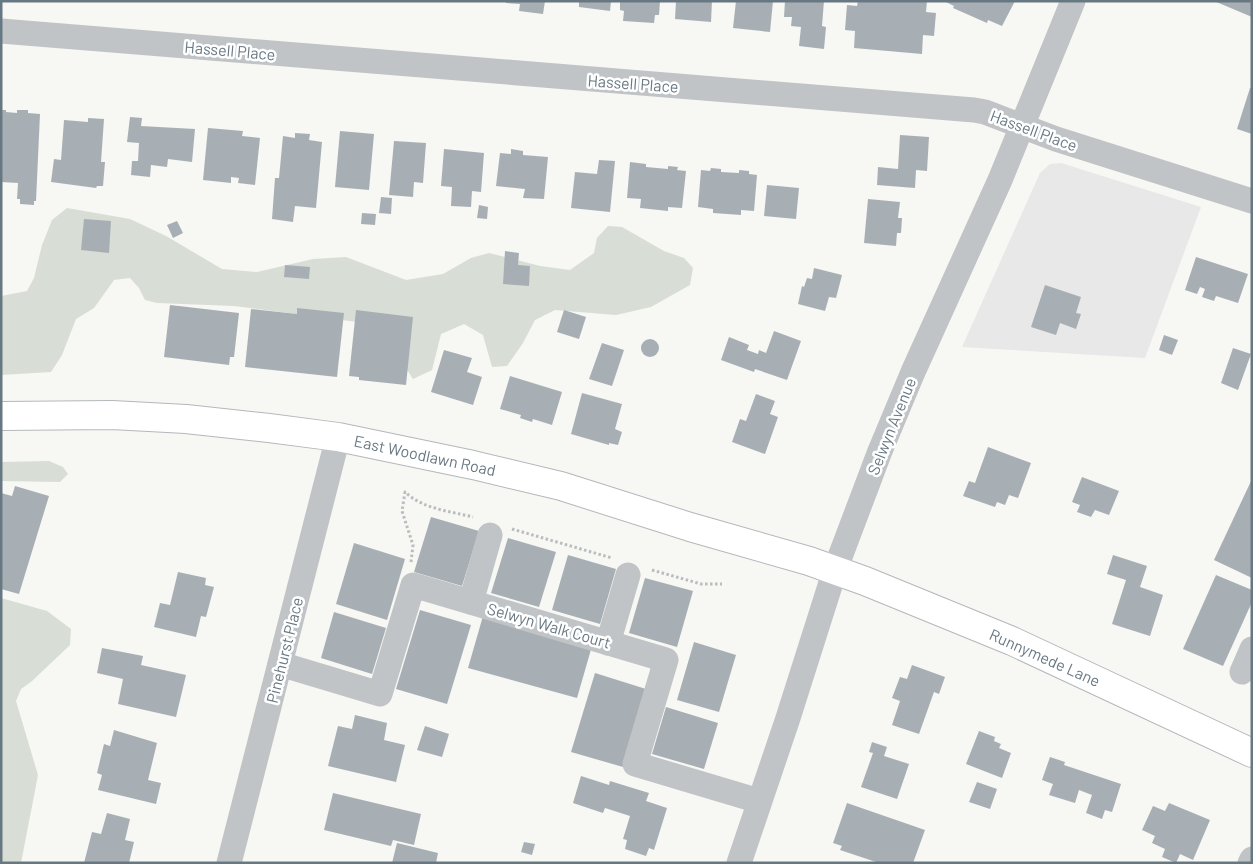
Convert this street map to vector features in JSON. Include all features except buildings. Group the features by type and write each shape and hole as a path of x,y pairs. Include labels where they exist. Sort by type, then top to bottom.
{"main road":[{"name":"East Woodlawn Road","path":"1,416 102,415 186,419 338,437 473,465 561,486 835,570"},
{"name":"Runnymede Lane","path":"835,570 1012,641 1252,753"}],"street":[{"name":"Selwyn Avenue","path":"739,863 835,570 880,451 913,372 991,202 1073,1"},
{"name":"Hassell Place","path":"1,31 958,108 985,112 1056,140 1252,201"},
{"name":"Pinehurst Place","path":"229,863 338,437"},
{"path":"470,602 491,527"},
{"path":"608,643 631,568"},
{"path":"280,664 380,694 413,585"},
{"name":"Selwyn Walk Court","path":"413,585 666,660 635,764 759,801"},
{"path":"1242,672 1252,649"},
{"path":"1250,863 1252,859"}],"path":[{"path":"413,585 407,577 407,571 414,552 402,511 405,492 414,500 424,505 491,527 631,568 701,584 722,584"}],"shaded area":[{"path":"1061,163 1201,207 1145,358 962,347 1040,173 1050,164"},
{"path":"67,208 130,219 166,236 222,269 257,272 313,259 346,257 406,280 443,274 471,258 489,253 540,266 570,270 594,253 597,238 608,226 622,227 664,251 684,258 693,268 690,285 651,307 616,315 555,310 535,320 523,343 507,366 492,367 483,335 464,324 441,334 432,370 413,379 395,351 365,323 234,306 157,303 145,300 139,288 130,278 114,280 94,308 76,319 62,355 51,372 1,375 1,296 27,291 34,278 42,245 52,220"},
{"path":"49,461 63,467 68,474 60,482 1,481 1,462"},
{"path":"1,598 47,611 71,629 70,645 21,689 16,701 38,775 21,863 1,863"}]}
